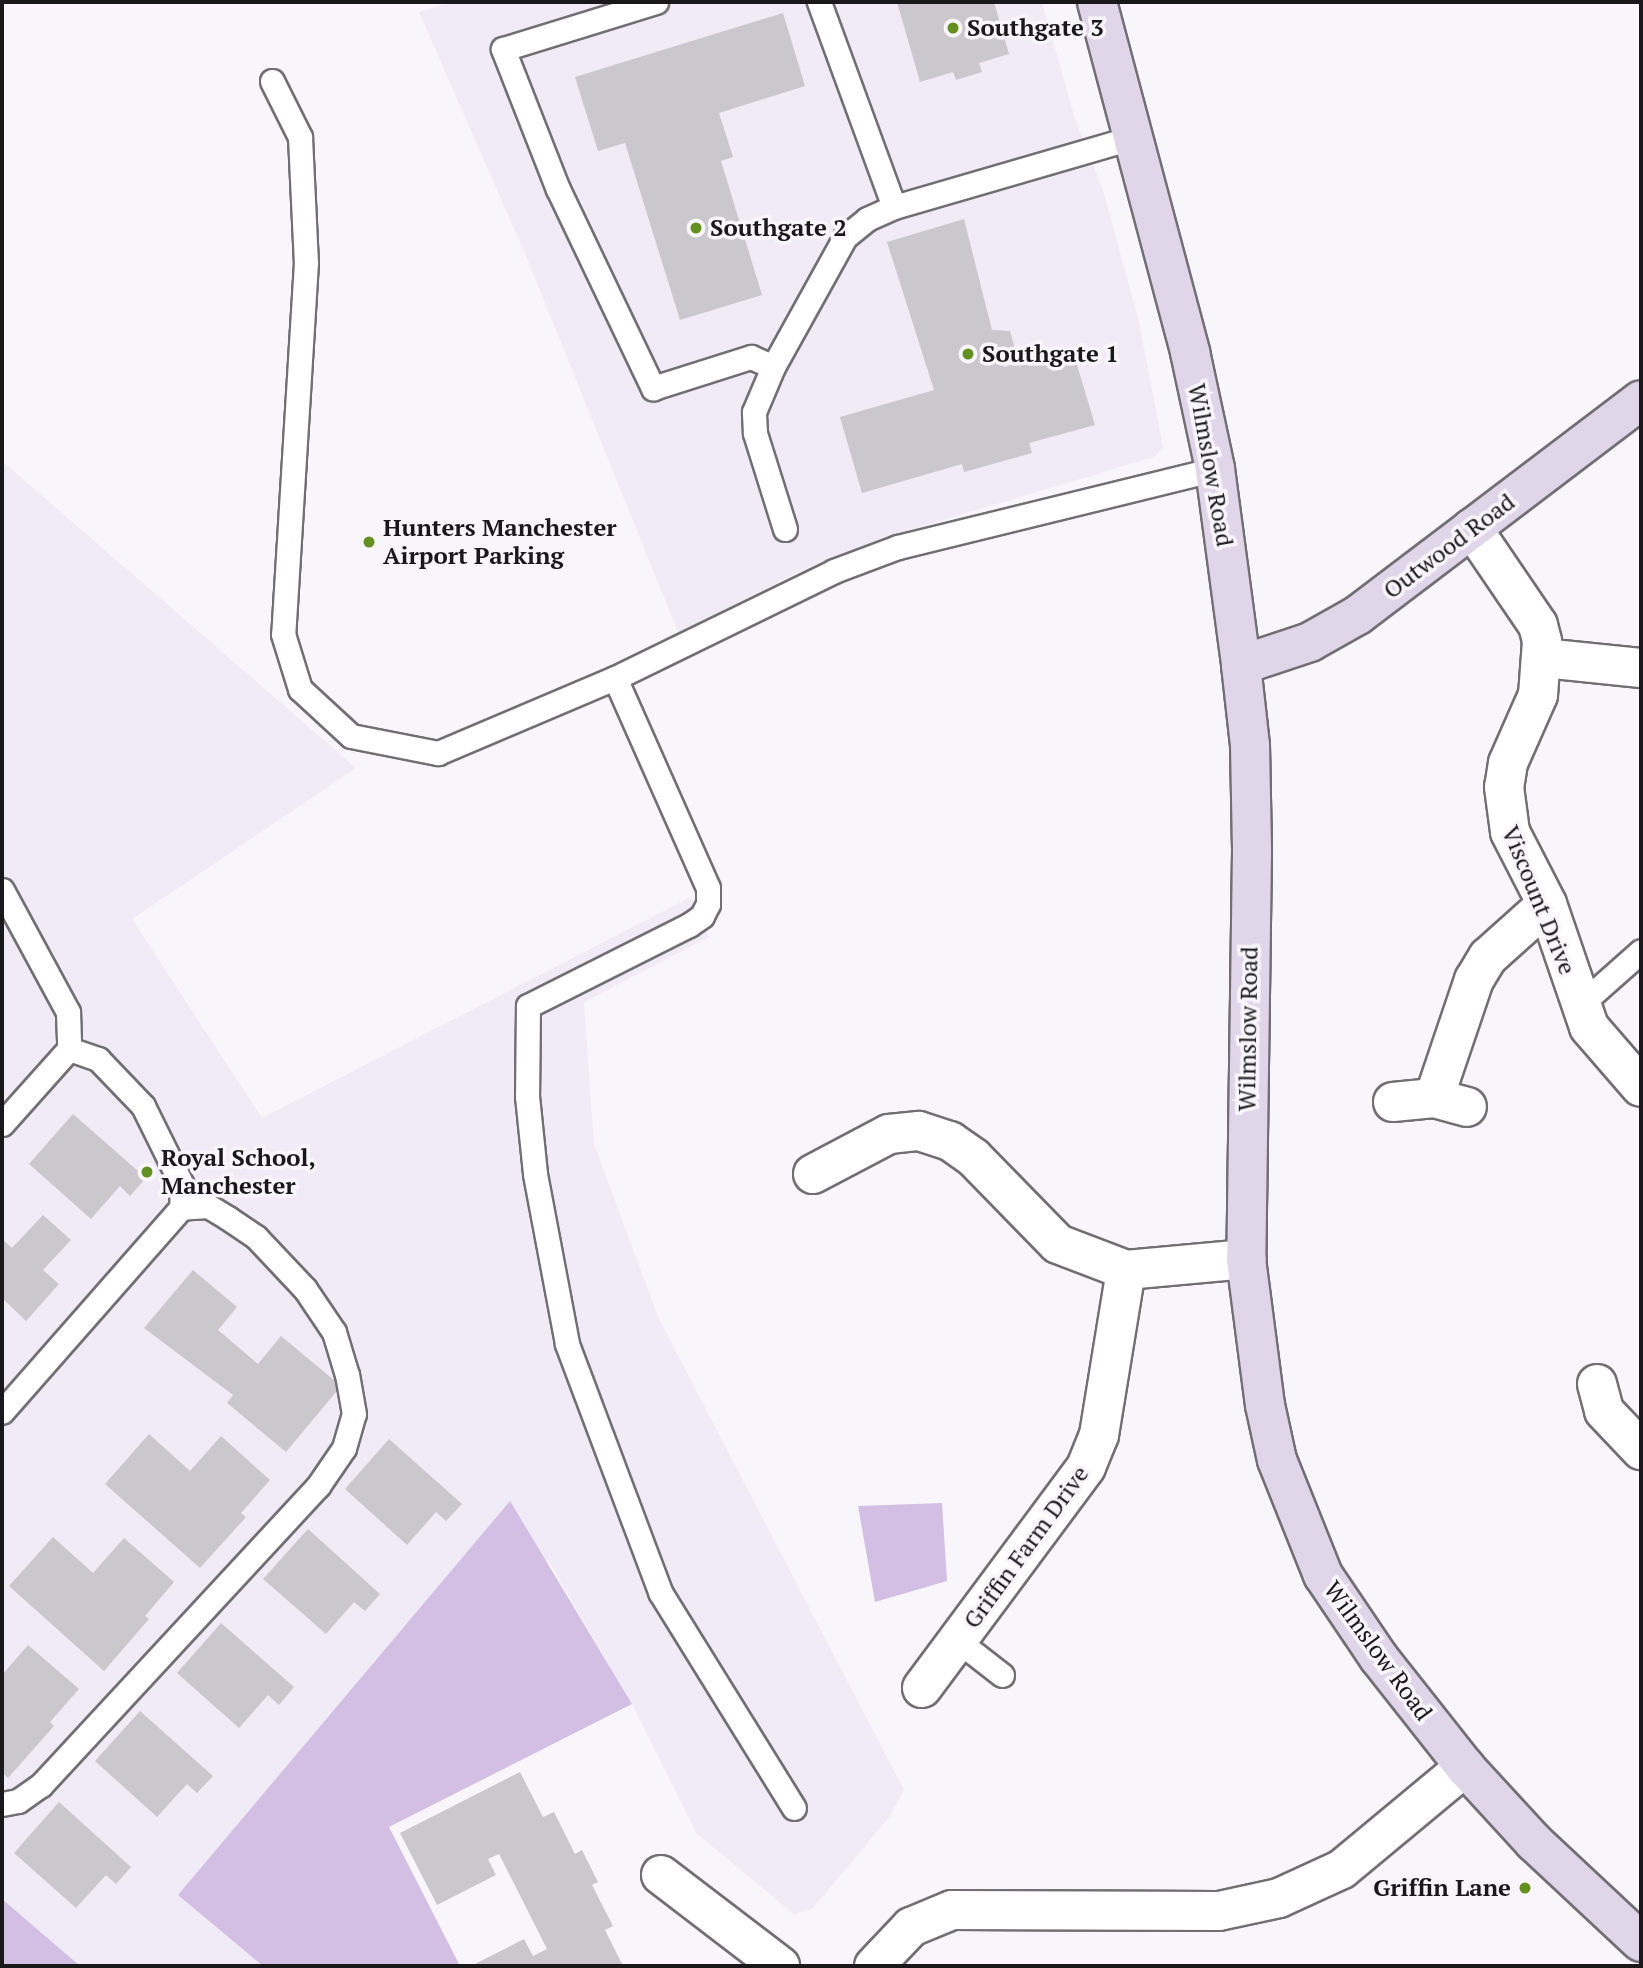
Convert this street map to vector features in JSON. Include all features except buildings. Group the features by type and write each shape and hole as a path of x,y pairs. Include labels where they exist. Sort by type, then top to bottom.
{"main road":[{"name":"Wilmslow Road","path":"1097,2 1135,137 1215,469 1241,665 1250,745 1252,852 1246,1259 1265,1405 1277,1460 1306,1540 1342,1606 1465,1767 1534,1842 1641,1942"},
{"name":"Outwood Road","path":"1241,665 1331,632 1641,400"}],"street":[{"name":"Viscount Drive","path":"1472,528 1538,625 1544,658 1538,695 1508,763 1504,810 1510,832 1547,904 1580,1005 1600,1043 1641,1087"},
{"path":"1544,658 1641,668"},
{"path":"1393,1102 1451,1103 1474,981 1488,957 1547,904"},
{"path":"813,1174 889,1135 919,1131 950,1141 974,1158 1058,1244 1126,1270 1246,1259"},
{"name":"Griffin Farm Drive","path":"922,1688 1086,1467 1099,1435 1126,1270"},
{"path":"1597,1384 1604,1411 1641,1450"},
{"path":"874,1966 911,1927 952,1910 1219,1911 1279,1898 1342,1869 1465,1767"},
{"path":"661,1875 780,1966"}],"lane":[{"path":"656,2 503,49 558,189 653,388 751,357 772,367"},
{"path":"819,2 894,207"},
{"path":"272,81 300,137 306,262 283,634 300,689 351,736 438,752 615,678 834,571 898,547 1215,469"},
{"path":"785,529 755,433 754,412 772,367 845,237 867,219 894,207 1135,137"},
{"path":"615,678 708,888 708,904 702,916 689,925 528,1006 527,1096 535,1174 567,1344 660,1592 794,1808"},
{"path":"2,890 68,1012 69,1049 2,1124"},
{"name":"Viscount Drive","path":"1580,1005 1641,951"},
{"path":"2,1412 181,1208 182,1185 143,1106 98,1059 69,1049"},
{"path":"2,1804 18,1801 41,1785 318,1486 344,1448 354,1414 347,1375 334,1332 305,1289 256,1237 228,1218 208,1206 181,1208"},
{"path":"957,1640 1002,1675"}],"shaded area":[{"path":"453,2 1042,2 1075,119 1103,190 1139,322 1163,447 1154,457 883,538 809,567 678,632 526,256 419,12"},
{"name":"Royal School, Manchester","path":"2,461 356,768 132,919 262,1118 691,897 709,937 584,1002 594,1144 658,1317 904,1790 890,1816 812,1909 794,1914 697,1834 632,1704 548,1560 178,1895 263,1966 2,1966"},
{"path":"510,1501 632,1704 389,1827 460,1966 263,1966 178,1895"},
{"path":"942,1503 947,1581 875,1602 858,1506"},
{"path":"2,1899 80,1966 2,1966"}],"place":[{"name":"Southgate 3","path":"953,28"},
{"name":"Southgate 2","path":"696,228"},
{"name":"Southgate 1","path":"968,354"},
{"name":"Hunters Manchester Airport Parking","path":"369,542"},
{"name":"Royal School, Manchester","path":"147,1172"},
{"name":"Griffin Lane","path":"1525,1888"}]}
